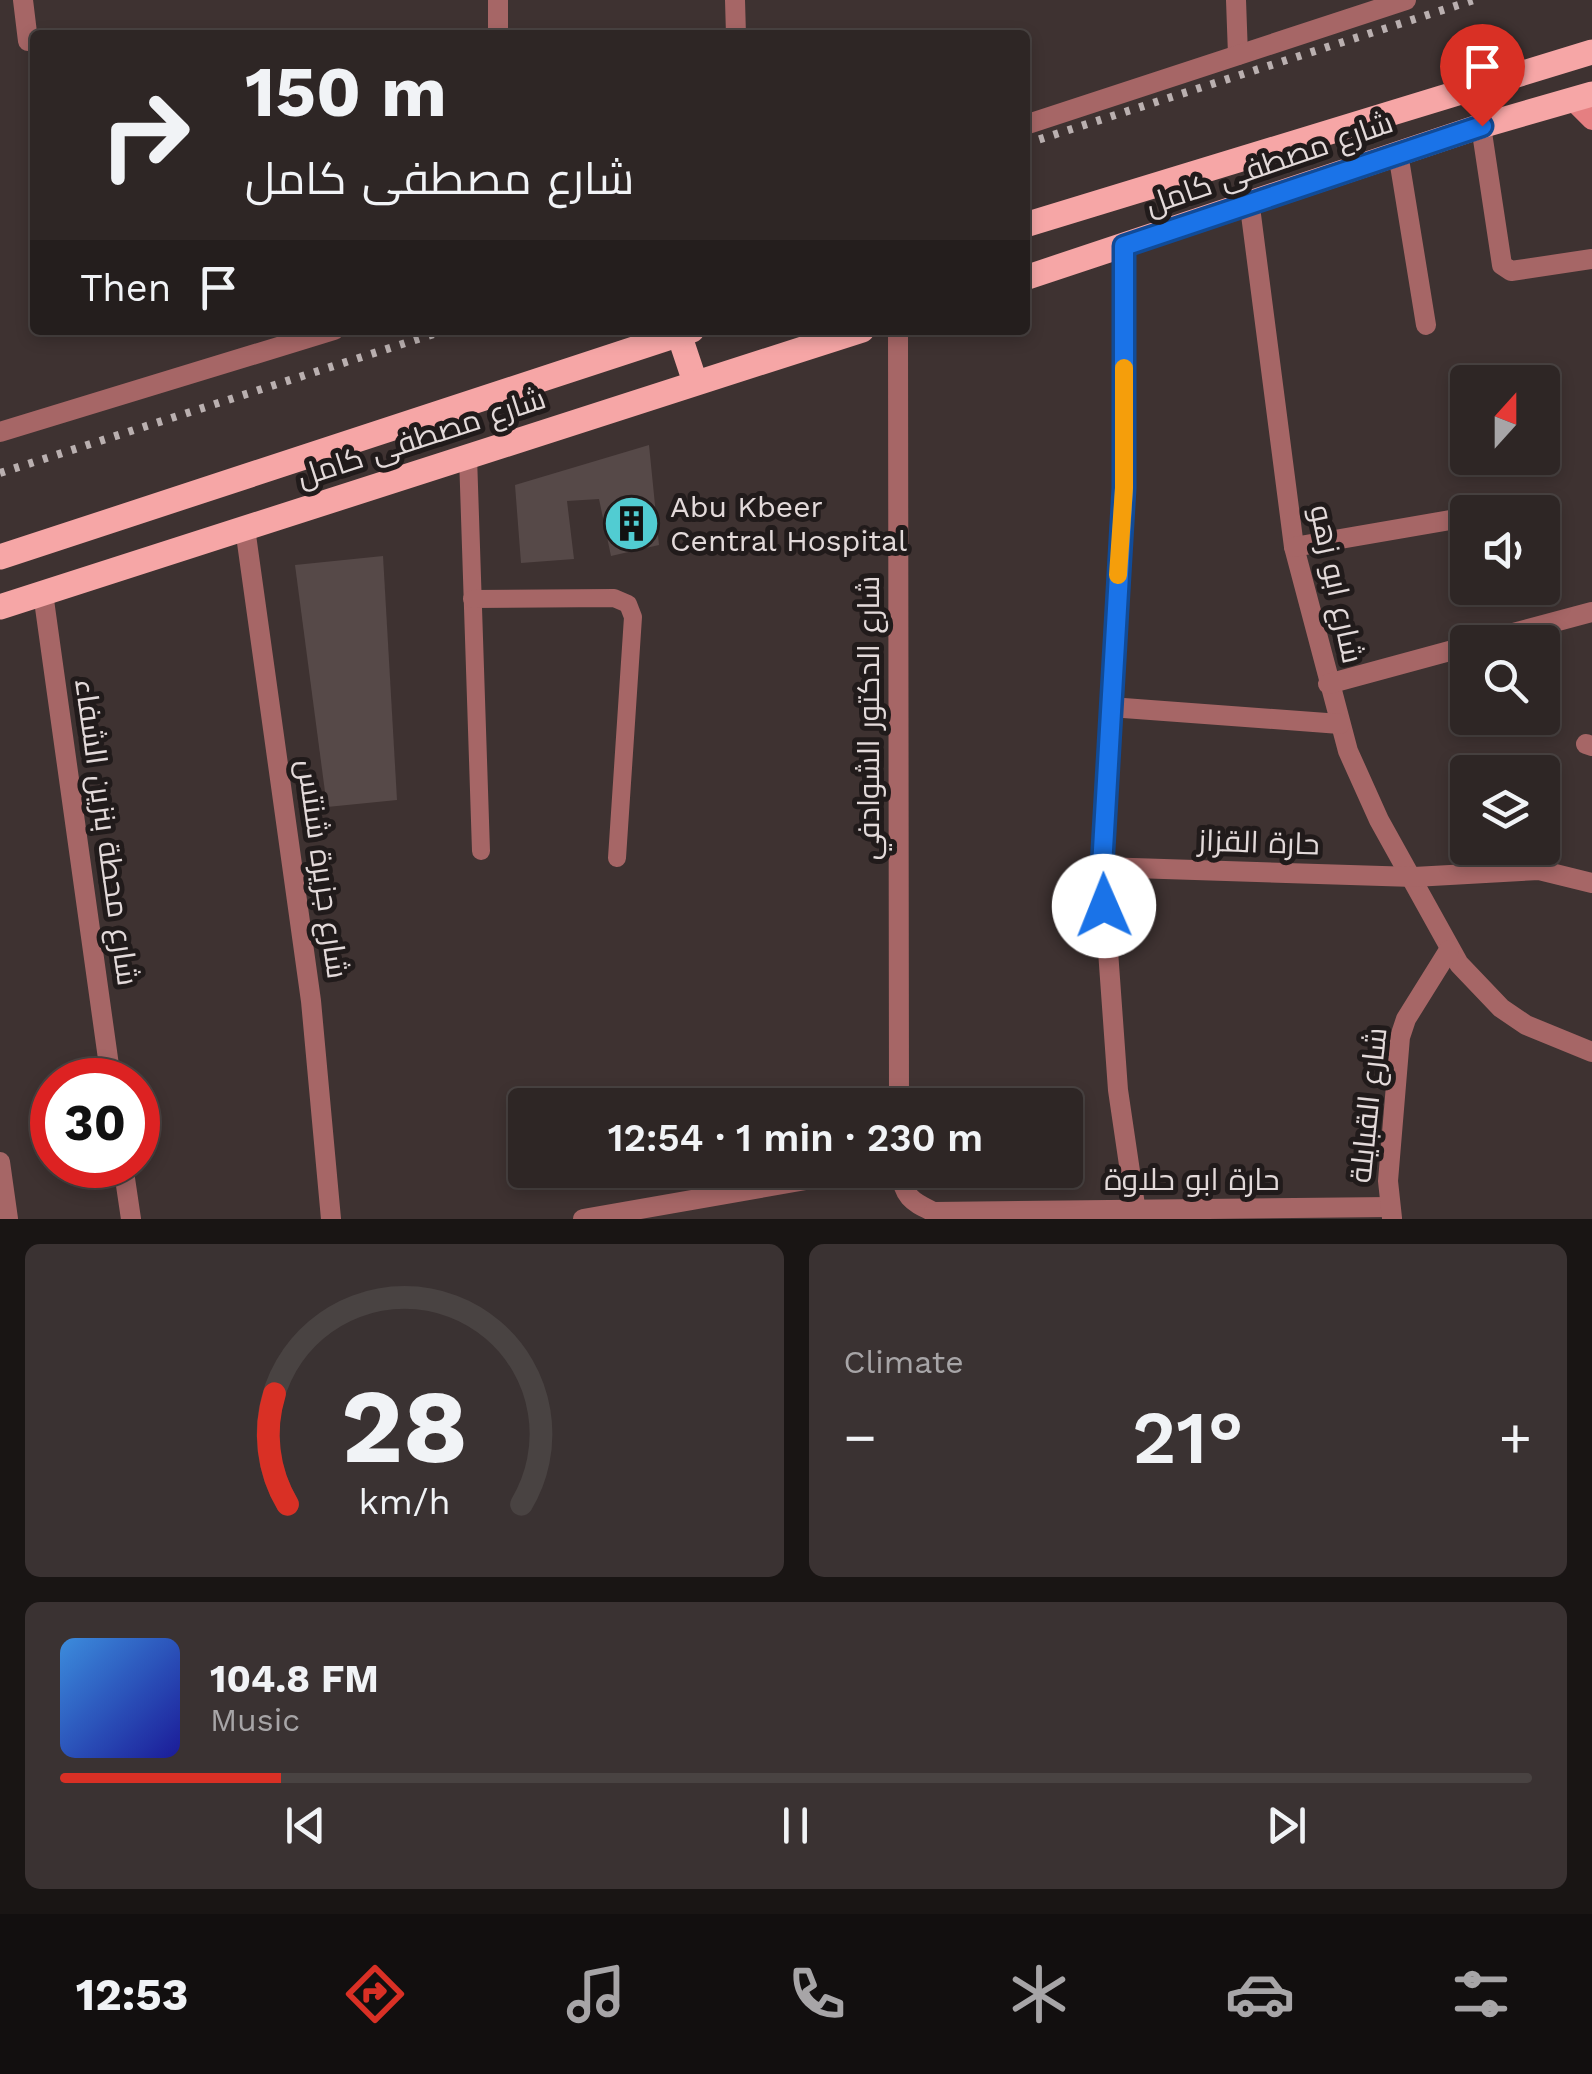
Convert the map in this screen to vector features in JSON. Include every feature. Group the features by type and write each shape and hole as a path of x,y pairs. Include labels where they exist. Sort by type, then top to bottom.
{"main road":[{"name":"شارع مصطفى كامل","path":"1030,223 1592,52"},
{"name":"شارع مصطفى كامل","path":"1030,276 1582,96"},
{"path":"1582,96 1592,120"},
{"name":"شارع مصطفى كامل","path":"0,557 676,335"},
{"path":"686,335 695,382"},
{"name":"شارع مصطفى كامل","path":"0,607 846,335"}],"street":[{"path":"23,0 28,42"},
{"path":"498,0 498,30"},
{"path":"734,0 736,30"},
{"path":"1236,0 1238,55"},
{"path":"1030,123 1238,55 1363,7 1406,0"},
{"path":"1482,126 1502,265 1511,271 1592,259"},
{"path":"1398,154 1426,325"},
{"name":"شارع ابو زهو","path":"1250,206 1294,548 1328,684 1362,786 1449,950 1501,1008 1526,1025 1592,1052"},
{"path":"1124,246 1124,488 1102,867 1118,1090 1136,1213"},
{"path":"0,432 318,335"},
{"name":"شارع الدكتور الشوادفي","path":"898,335 898,1088"},
{"path":"1294,548 1450,520"},
{"name":"شارع جزيرة شنتس","path":"245,528 311,1001 331,1219"},
{"name":"شارع محطة بنزين الشفاء","path":"43,593 108,1058"},
{"path":"1543,625 1592,612"},
{"path":"1328,684 1450,651"},
{"path":"1110,706 1340,724"},
{"name":"حارة القزاز","path":"1102,867 1414,878 1539,870 1592,883"},
{"name":"شارع القبايلة","path":"1391,1213 1400,1037 1406,1019 1449,950"},
{"path":"0,1162 8,1219"},
{"path":"126,1188 131,1219"},
{"path":"583,1219 761,1188"},
{"path":"904,1188 905,1196 940,1215"},
{"name":"حارة ابو حلاوة","path":"940,1215 1391,1213"}],"lane":[{"path":"468,456 482,852"},
{"path":"472,599 614,598 628,604 632,617 617,858"}],"building":[{"name":"Abu Kbeer Central Hospital","path":"649,445 659,545 611,556 599,499 567,501 574,559 521,563 515,485"},
{"path":"383,556 397,800 327,807 295,565"}],"railway":[{"path":"1030,142 1474,0"},
{"path":"0,473 430,335"}],"slow traffic":[{"path":"1118,575 1124,488 1124,368"}],"place":[{"name":"Abu Kbeer Central Hospital","path":"631,523"}],"route":[{"path":"1104,906 1102,867 1124,488 1124,246 1482,126"}]}
